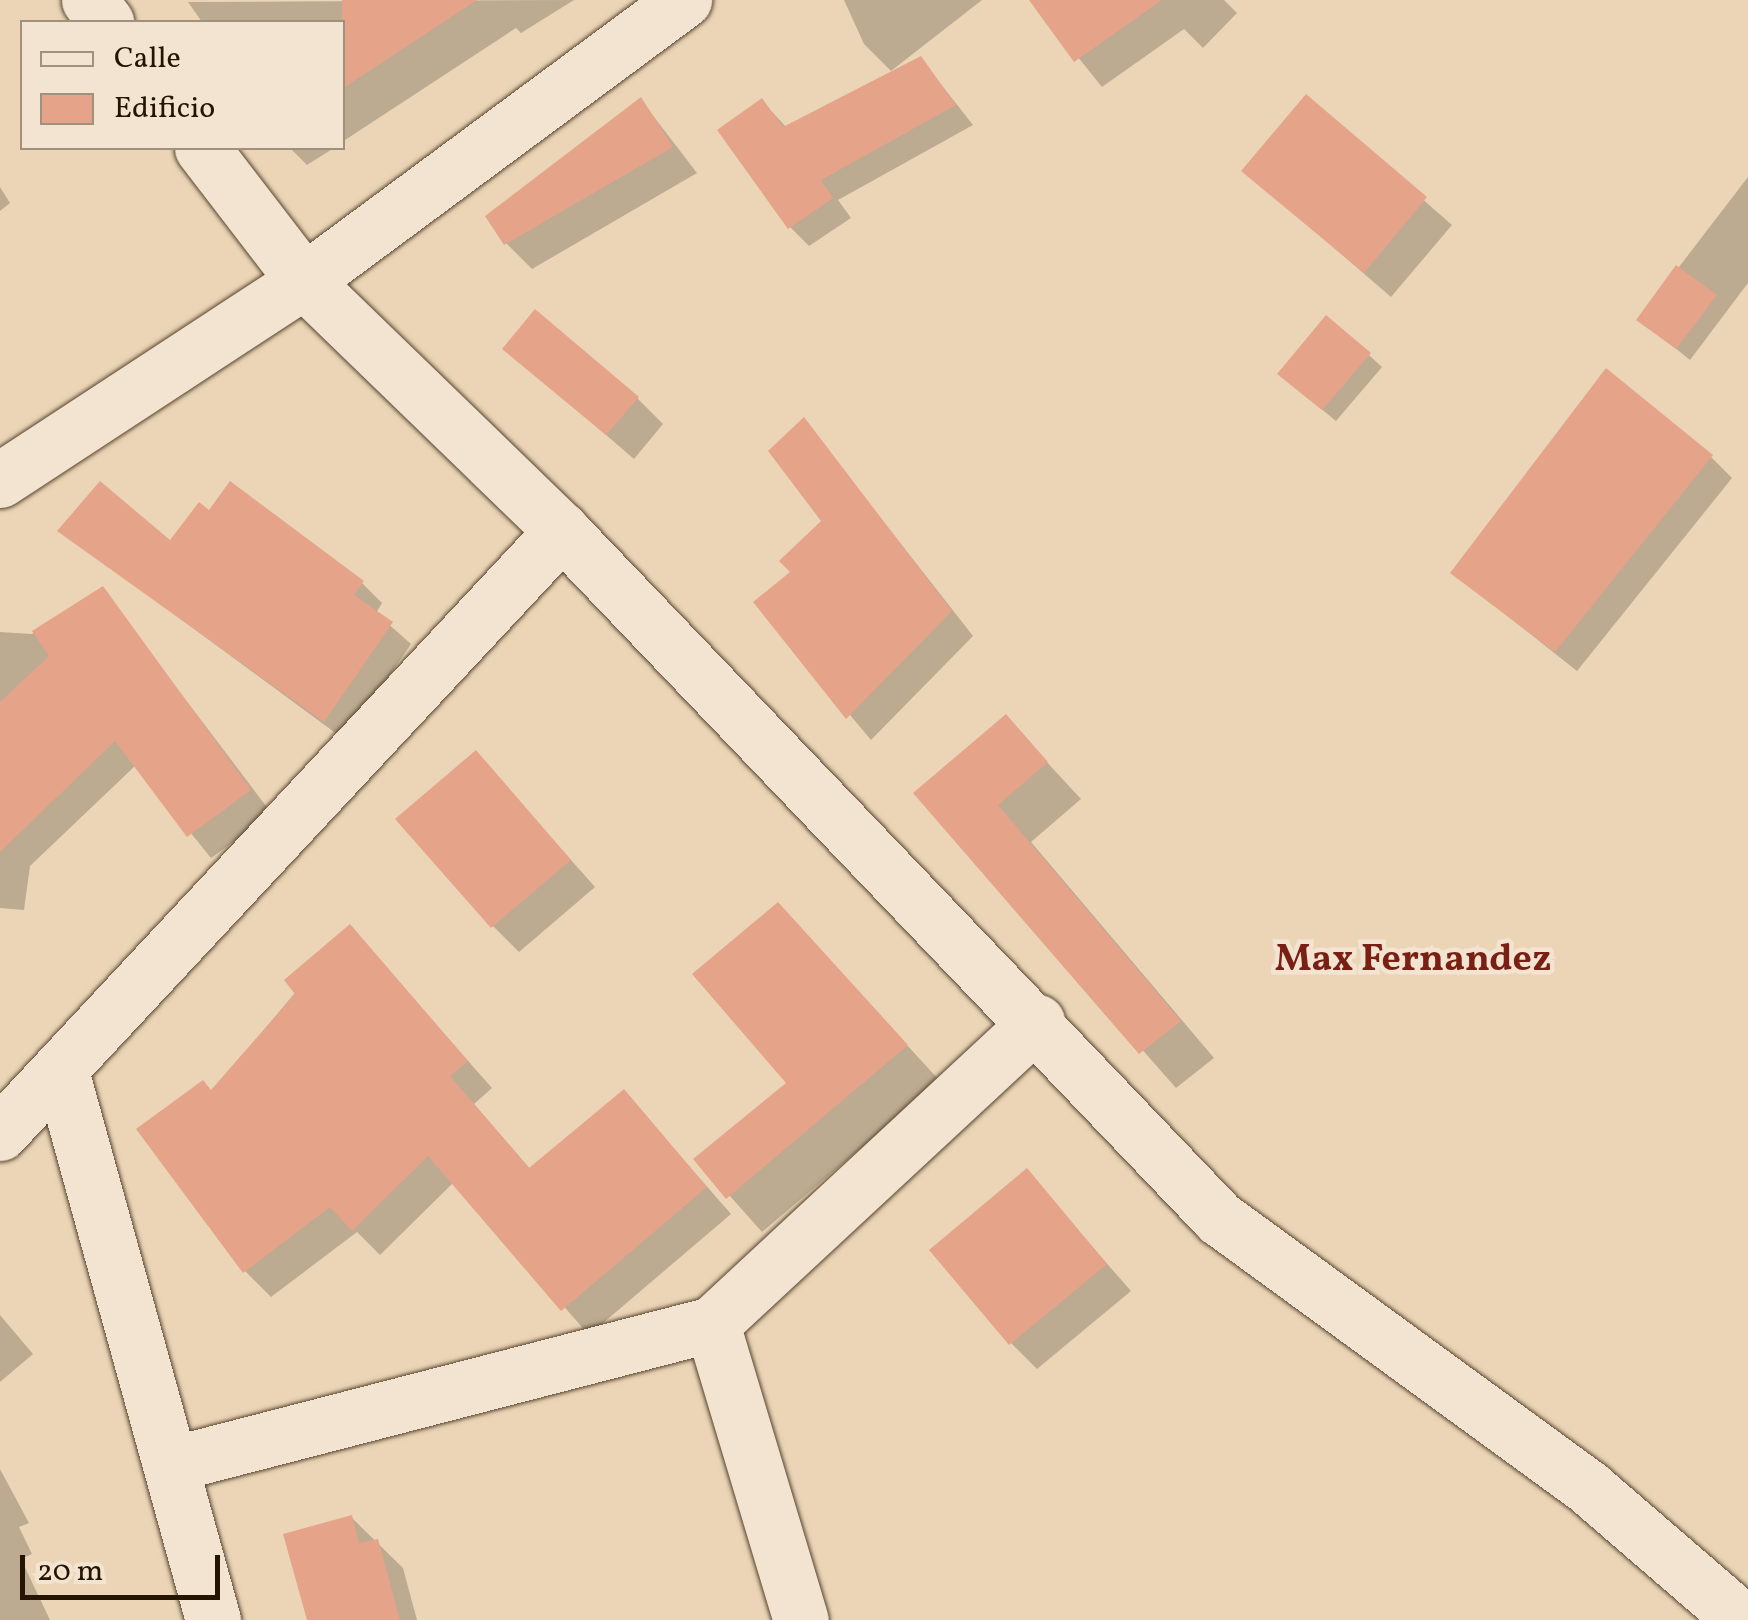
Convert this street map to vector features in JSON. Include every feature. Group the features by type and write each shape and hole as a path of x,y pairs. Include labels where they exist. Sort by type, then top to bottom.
{"street":[{"path":"89,0 104,20"},
{"path":"0,480 304,281 684,0"},
{"path":"204,150 304,281 562,531 1037,1022 1219,1218 1589,1488 1742,1620"},
{"path":"0,1134 562,531"},
{"path":"172,1464 712,1324 1037,1022"},
{"path":"60,1071 172,1464 212,1620"},
{"path":"712,1324 801,1620"}],"building":[{"path":"342,0 477,0 345,87"},
{"path":"1029,0 1162,0 1074,62"},
{"path":"921,56 956,105 821,180 833,198 788,229 717,130 762,98 783,127"},
{"path":"1306,94 1427,197 1364,273 1241,171"},
{"path":"641,97 673,147 504,245 485,216"},
{"path":"1676,265 1717,295 1676,349 1636,320"},
{"path":"535,309 639,397 606,435 502,349"},
{"path":"1326,315 1371,353 1322,410 1277,374"},
{"path":"1606,368 1713,455 1555,652 1450,573"},
{"path":"804,417 952,611 846,719 753,602 790,572 779,561 821,521 768,451"},
{"path":"100,481 170,540 199,502 209,510 230,481 364,581 354,595 393,622 324,722 57,531"},
{"path":"103,586 251,790 187,837 115,741 0,852 0,702 49,656 32,631"},
{"path":"1006,714 1048,762 998,805 1181,1021 1139,1054 913,793"},
{"path":"476,750 571,860 491,928 395,819"},
{"path":"778,902 908,1045 726,1199 693,1159 786,1083 692,974"},
{"path":"350,924 468,1061 450,1076 529,1168 624,1089 707,1187 561,1311 428,1156 352,1231 330,1207 243,1273 136,1129 203,1080 211,1090 295,994 284,980"},
{"path":"1027,1168 1107,1264 1009,1345 929,1250"},
{"path":"352,1515 359,1543 378,1539 400,1620 307,1620 283,1534"}],"district":[{"name":"Max Fernandez","path":"1413,961"}]}
